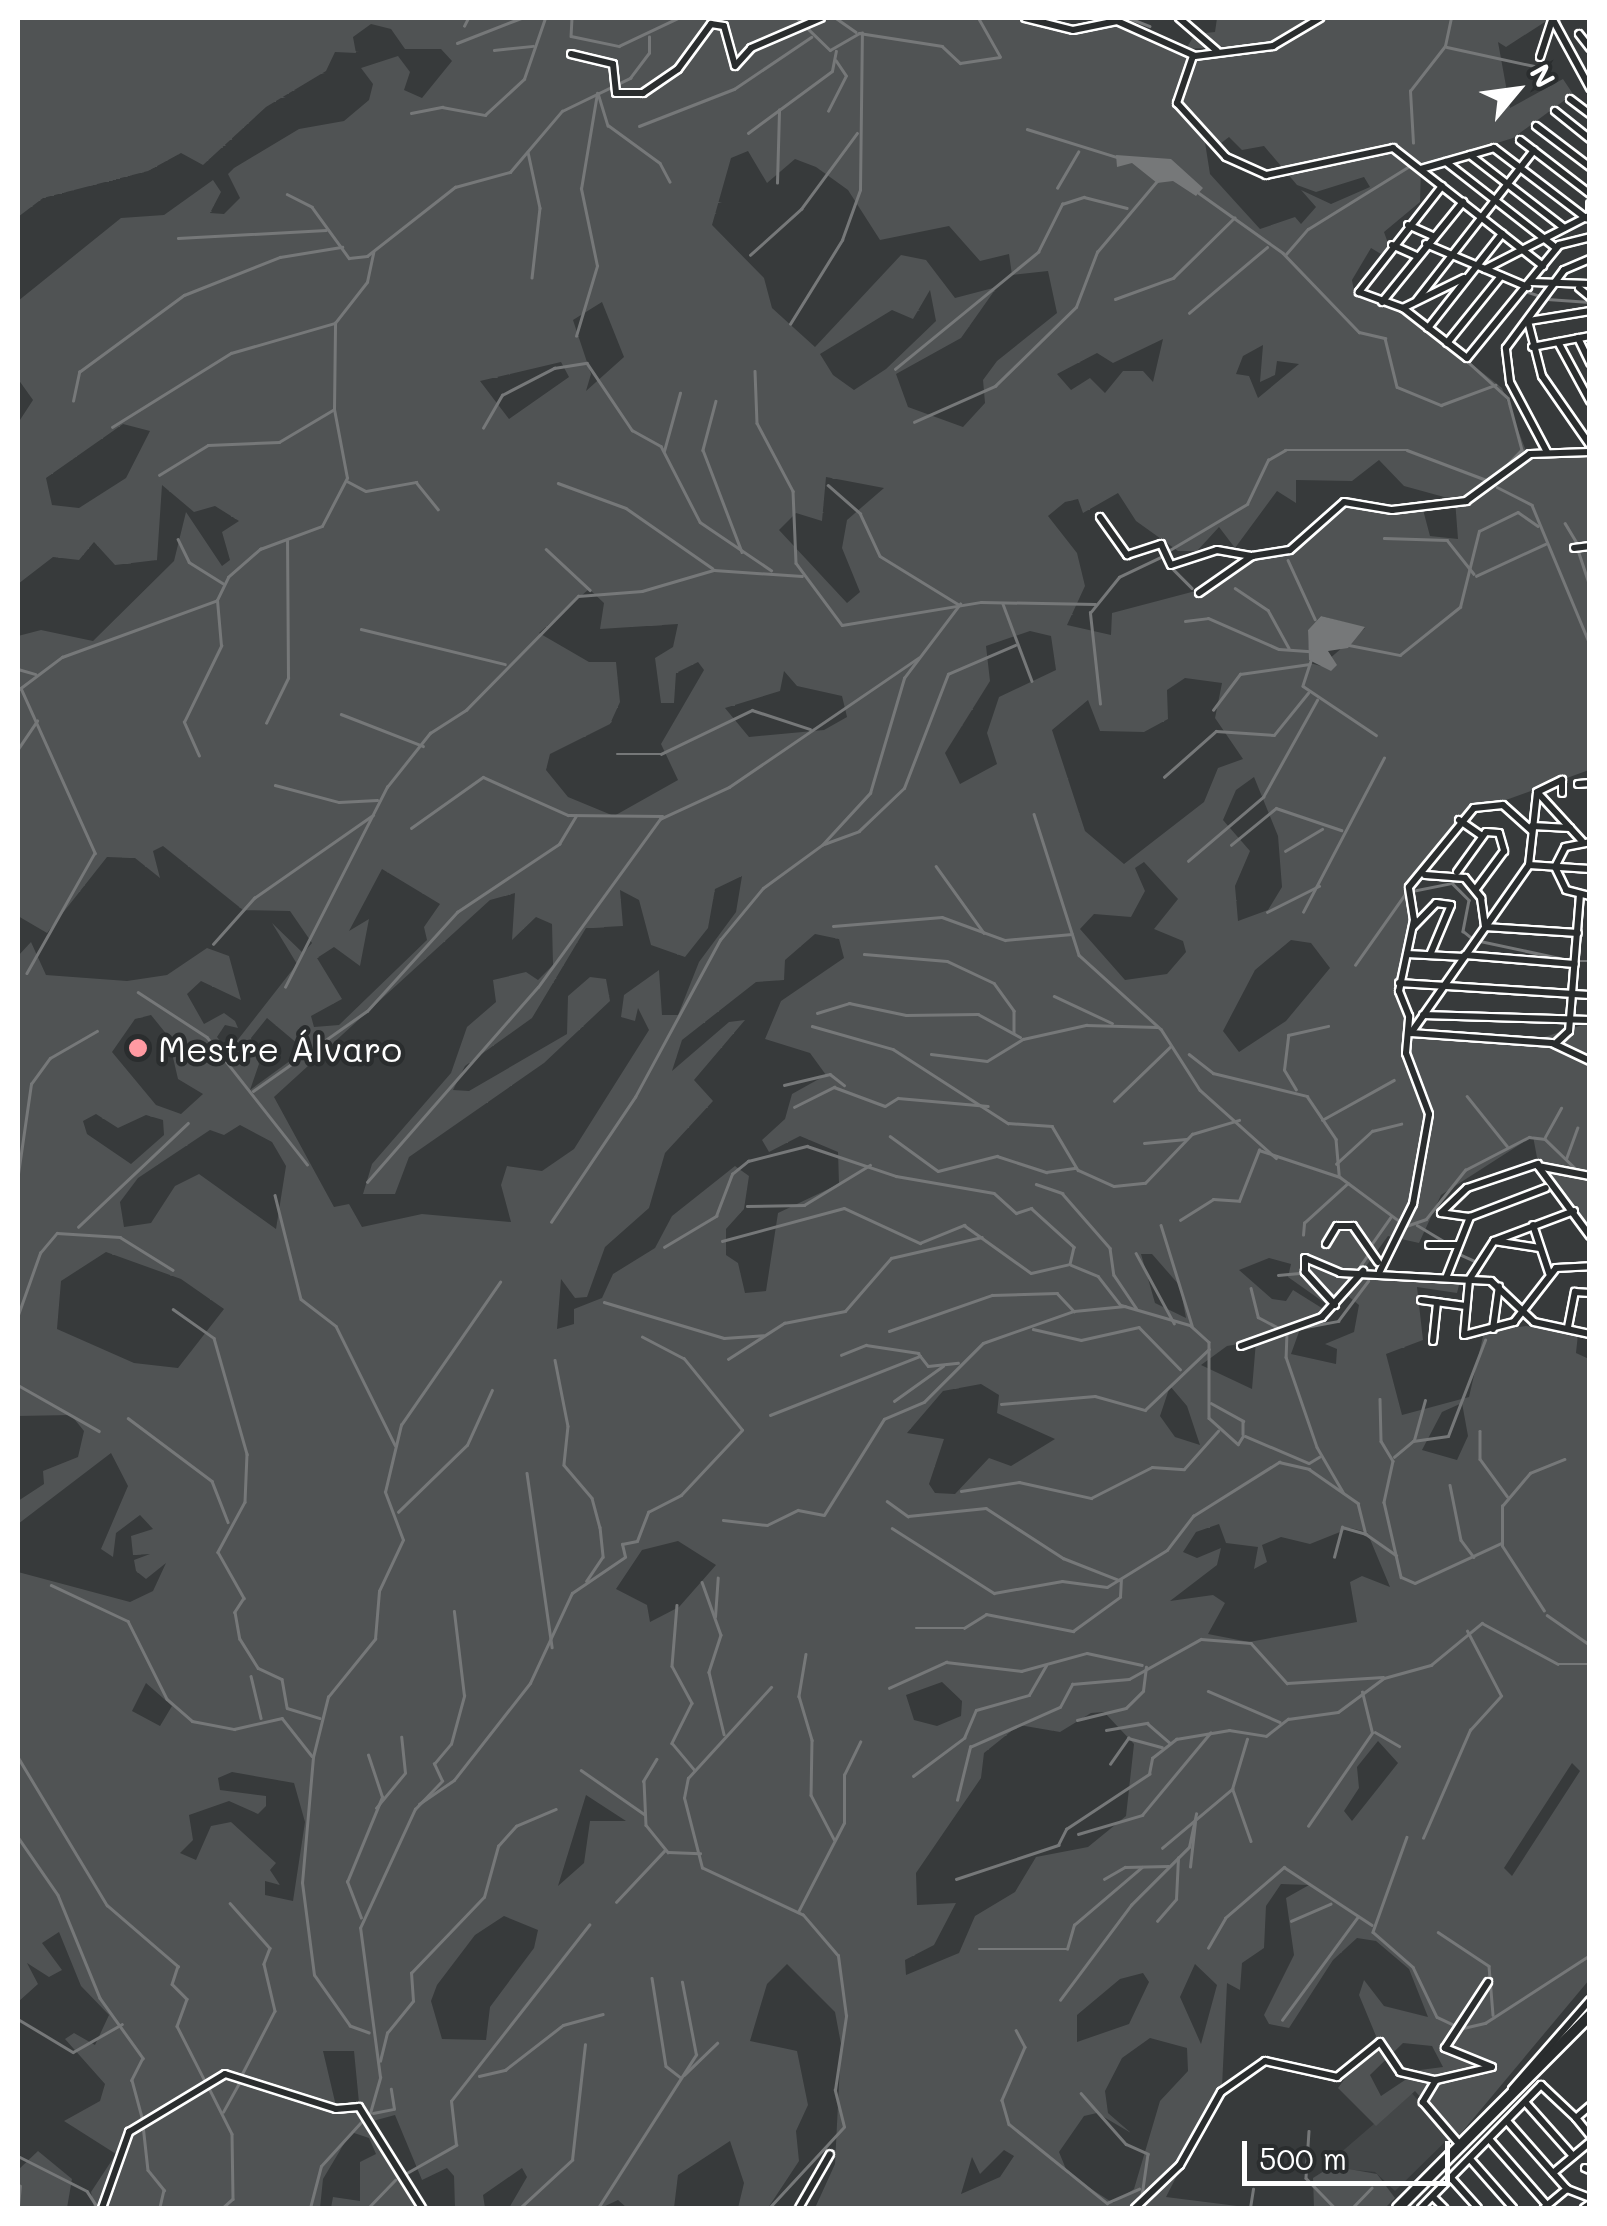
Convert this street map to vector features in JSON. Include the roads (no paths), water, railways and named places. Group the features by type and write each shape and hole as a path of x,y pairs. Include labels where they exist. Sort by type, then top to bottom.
{"main road":[{"path":"1400,2208 1590,2015"}],"street":[{"path":"570,54 613,64 616,93 643,92 678,69 711,24 724,26 735,66 751,48 821,18"},
{"path":"1025,18 1065,30 1099,20 1193,56 1273,46 1320,18"},
{"path":"1179,18 1217,51"},
{"path":"1540,56 1552,18"},
{"path":"1552,18 1587,83"},
{"path":"1579,34 1590,48"},
{"path":"1193,56 1177,103 1226,158 1266,175 1388,147 1543,266"},
{"path":"1570,99 1590,114"},
{"path":"1555,111 1590,140"},
{"path":"1536,126 1590,167"},
{"path":"1520,140 1590,194"},
{"path":"1421,169 1489,148 1588,216"},
{"path":"1417,300 1534,150"},
{"path":"1469,154 1564,228"},
{"path":"1445,162 1543,238 1559,246"},
{"path":"1442,186 1362,286 1382,302 1403,308 1465,357 1559,246 1590,237"},
{"path":"1382,302 1463,202"},
{"path":"1588,216 1589,205"},
{"path":"1403,308 1588,216"},
{"path":"1408,225 1433,236"},
{"path":"1480,267 1502,234"},
{"path":"1426,244 1530,284 1578,288 1590,284"},
{"path":"1392,246 1417,256"},
{"path":"1547,452 1510,382 1506,348 1571,263 1590,259"},
{"path":"1447,343 1502,276"},
{"path":"1428,328 1466,278"},
{"path":"1578,288 1590,297"},
{"path":"1528,321 1590,311"},
{"path":"1528,321 1532,346 1556,402 1590,444"},
{"path":"1532,346 1590,336"},
{"path":"1578,338 1590,363"},
{"path":"1558,342 1590,401"},
{"path":"1100,516 1127,554 1161,544 1172,564 1217,550 1252,556 1288,551 1344,502 1392,510 1466,501 1547,452 1590,452"},
{"path":"1574,548 1590,546"},
{"path":"1199,594 1252,556"},
{"path":"1537,792 1562,780 1562,794"},
{"path":"1578,784 1590,783"},
{"path":"1378,1262 1400,1226 1429,1107 1406,1053 1411,1033 1528,865 1537,792"},
{"path":"1537,792 1586,842 1554,866"},
{"path":"1411,1033 1399,982 1413,927 1409,887 1424,875 1459,820 1496,803 1532,828 1570,828"},
{"path":"1459,820 1482,836"},
{"path":"1457,872 1482,836 1496,830 1504,851 1476,889"},
{"path":"1528,865 1590,869"},
{"path":"1554,866 1561,886 1590,896"},
{"path":"1424,875 1457,872 1476,889 1485,927"},
{"path":"1556,1044 1569,1021 1574,994 1580,895"},
{"path":"1413,927 1436,903 1452,908 1430,956"},
{"path":"1485,927 1578,933"},
{"path":"1407,954 1575,964"},
{"path":"1399,982 1590,995"},
{"path":"1422,1015 1590,1020"},
{"path":"1411,1033 1556,1044 1590,1060"},
{"path":"1539,1164 1546,1188 1574,1211 1590,1236"},
{"path":"1546,1188 1470,1217 1440,1213 1467,1188 1539,1164 1590,1176"},
{"path":"1574,1211 1494,1241 1469,1280 1464,1335 1493,1329 1522,1311 1549,1273 1590,1266"},
{"path":"1446,1278 1470,1217"},
{"path":"1534,1225 1549,1273"},
{"path":"1326,1244 1337,1226 1353,1226 1380,1271"},
{"path":"1494,1241 1539,1248"},
{"path":"1428,1245 1456,1246"},
{"path":"1335,1305 1304,1259 1336,1272 1380,1271 1499,1286 1522,1311 1590,1334"},
{"path":"1241,1346 1308,1325 1335,1305 1364,1270"},
{"path":"1493,1329 1499,1286"},
{"path":"1568,1327 1576,1292 1590,1293"},
{"path":"1421,1300 1466,1306"},
{"path":"1433,1341 1437,1302"},
{"path":"1136,2208 1180,2165 1221,2092 1254,2066 1276,2060 1336,2077 1376,2041 1400,2072 1436,2080 1492,2066 1445,2048 1488,1982"},
{"path":"1510,2096 1590,2000"},
{"path":"102,2208 129,2132 224,2074 336,2109 359,2107 422,2208"},
{"path":"1436,2080 1423,2102 1461,2146"},
{"path":"1421,2208 1544,2084 1590,2138 1553,2173"},
{"path":"1525,2102 1573,2156"},
{"path":"1576,2118 1590,2106"},
{"path":"1507,2121 1567,2190 1588,2204"},
{"path":"1490,2139 1546,2207 1567,2190"},
{"path":"799,2208 830,2154"},
{"path":"1470,2158 1513,2208"},
{"path":"1451,2178 1478,2208"},
{"path":"1433,2196 1444,2208"}],"waterway":[{"path":"464,26 468,18"},
{"path":"457,43 521,18"},
{"path":"411,113 442,107 485,115 524,79 545,18"},
{"path":"572,18 571,36 619,46 678,18"},
{"path":"797,18 830,50 859,33 942,46 960,63 1000,57 978,18"},
{"path":"836,18 856,32"},
{"path":"1129,18 1150,26"},
{"path":"1413,143 1410,91 1445,46 1451,18"},
{"path":"1559,18 1561,30"},
{"path":"790,324 842,240 860,190 862,33"},
{"path":"287,194 312,207 349,258 367,256 455,187 510,172 562,111 630,78 649,53 649,37"},
{"path":"639,126 734,89 811,37"},
{"path":"494,50 533,46"},
{"path":"1447,47 1534,66"},
{"path":"748,133 832,71 836,51"},
{"path":"828,111 846,76 836,61"},
{"path":"576,336 597,266 581,189 597,93"},
{"path":"598,93 608,125 660,163 670,182"},
{"path":"777,183 779,110"},
{"path":"1027,129 1117,157"},
{"path":"750,255 801,209 857,133"},
{"path":"528,152 540,208 532,278"},
{"path":"1057,188 1078,152"},
{"path":"1286,254 1308,229 1408,167"},
{"path":"914,422 995,386 1076,307 1097,252 1157,181"},
{"path":"1199,193 1283,253 1359,332 1385,338 1397,387 1441,405 1495,385"},
{"path":"895,369 1038,252 1062,204 1084,197 1127,208"},
{"path":"1115,299 1173,278 1234,218"},
{"path":"178,238 326,230"},
{"path":"73,401 79,372 184,295 280,257 342,247"},
{"path":"1189,313 1267,247"},
{"path":"112,427 231,353 335,323 367,282 373,253"},
{"path":"1525,291 1540,296"},
{"path":"1547,299 1586,302"},
{"path":"199,756 184,722 221,646 217,600 228,577 260,549 322,526 347,478 334,409 335,323"},
{"path":"1467,361 1508,398 1522,450 1501,472"},
{"path":"483,428 502,395 554,368 587,363 632,430 661,446 700,522 771,570"},
{"path":"755,371 757,423 793,491 796,563 842,625 981,602 1095,604"},
{"path":"664,451 680,393"},
{"path":"716,401 703,450 742,552"},
{"path":"159,475 208,445 279,442 333,410"},
{"path":"1168,551 1247,504 1268,460 1285,450 1407,450 1489,481"},
{"path":"347,481 366,491 416,482 438,509"},
{"path":"558,483 626,508 712,568"},
{"path":"828,485 860,513 880,556 958,604"},
{"path":"1497,487 1532,505 1590,644"},
{"path":"1349,645 1400,655 1460,607 1479,531 1518,512 1538,526"},
{"path":"1565,523 1577,543"},
{"path":"1384,538 1447,540 1474,574"},
{"path":"178,539 189,562 223,583"},
{"path":"266,723 288,678 287,541"},
{"path":"1476,576 1545,544"},
{"path":"1577,547 1590,586"},
{"path":"546,549 590,590"},
{"path":"1100,704 1090,613 1119,577 1163,556"},
{"path":"1288,560 1315,619"},
{"path":"1172,568 1192,588"},
{"path":"285,987 387,787 430,733 466,710 578,596 642,591 714,570 802,576"},
{"path":"1235,588 1268,610 1289,648"},
{"path":"18,690 62,657 215,601"},
{"path":"551,1222 635,1097 720,940 763,888 822,845 870,793 904,678 960,604"},
{"path":"1003,604 1032,681"},
{"path":"1185,621 1208,618 1279,649 1310,651"},
{"path":"361,629 505,664"},
{"path":"824,844 859,831 904,788 948,674 1015,645"},
{"path":"367,1182 538,987 660,819 729,787 918,658"},
{"path":"1311,661 1303,686 1376,735"},
{"path":"1213,710 1240,674 1309,664"},
{"path":"18,669 35,674"},
{"path":"21,688 95,853 27,973"},
{"path":"1164,777 1216,731 1274,735 1308,693"},
{"path":"1188,861 1263,797 1317,700"},
{"path":"617,754 661,754 752,710 810,729"},
{"path":"341,714 423,746"},
{"path":"18,749 37,721"},
{"path":"1303,912 1384,758"},
{"path":"411,828 483,777 568,815 662,816"},
{"path":"275,785 339,802 377,800"},
{"path":"1231,845 1276,808 1341,830"},
{"path":"1034,814 1079,955 1161,1029 1200,1090 1276,1158"},
{"path":"213,944 254,898 373,815"},
{"path":"253,1091 367,1011 457,912 559,844 576,816"},
{"path":"1285,851 1322,829"},
{"path":"936,866 984,933"},
{"path":"1412,891 1452,883 1469,900 1463,931 1473,939"},
{"path":"1267,912 1319,886"},
{"path":"1355,965 1405,894"},
{"path":"833,926 942,917 1005,940 1072,934"},
{"path":"1480,941 1573,961"},
{"path":"864,954 947,961 994,983 1014,1011 1014,1033"},
{"path":"1579,961 1590,961"},
{"path":"138,992 207,1037 307,1164"},
{"path":"1054,996 1112,1023"},
{"path":"817,1013 849,1003 906,1015 978,1014 1020,1037"},
{"path":"931,1054 987,1061 1023,1039 1086,1025 1157,1027"},
{"path":"812,1026 893,1049 1008,1123 1052,1126 1078,1170 1114,1186 1145,1183 1192,1134 1239,1120"},
{"path":"1296,1090 1284,1070 1288,1035 1328,1026"},
{"path":"18,1174 31,1084 50,1058 97,1031"},
{"path":"1114,1101 1170,1047"},
{"path":"1189,1054 1213,1073 1307,1096 1336,1139 1339,1176"},
{"path":"784,1085 830,1074 844,1085"},
{"path":"1322,1120 1394,1080"},
{"path":"794,1107 834,1087 885,1106 898,1098 988,1106"},
{"path":"1467,1096 1507,1146"},
{"path":"1545,1137 1561,1108"},
{"path":"78,1227 188,1123"},
{"path":"1336,1164 1372,1131 1401,1124"},
{"path":"1566,1159 1577,1128"},
{"path":"890,1136 938,1171 997,1156 1046,1172 1076,1168"},
{"path":"1180,1220 1213,1199 1239,1201 1259,1150 1340,1177 1406,1226 1426,1219 1465,1170 1529,1137 1545,1139 1578,1171"},
{"path":"1144,1143 1186,1139"},
{"path":"664,1247 716,1216 732,1174 748,1161 807,1146 896,1176 994,1193 1016,1213 1031,1208 1074,1247 1070,1264"},
{"path":"747,1206 804,1205 870,1165"},
{"path":"1303,1235 1304,1223 1348,1183"},
{"path":"1036,1184 1062,1193 1110,1248 1114,1275 1136,1308"},
{"path":"275,1195 301,1299 336,1326 395,1445"},
{"path":"722,1241 844,1208 920,1243 964,1225 1031,1273 1069,1264"},
{"path":"1371,1245 1391,1216"},
{"path":"1161,1225 1192,1325"},
{"path":"1417,1225 1445,1242"},
{"path":"18,1315 40,1253 57,1233 120,1237 173,1270"},
{"path":"728,1359 784,1323 845,1311 891,1258 982,1237"},
{"path":"1136,1253 1174,1323"},
{"path":"1360,1266 1369,1253"},
{"path":"1459,1254 1479,1263"},
{"path":"1071,1265 1098,1276 1121,1305 1190,1325 1209,1342 1209,1418 1238,1444 1243,1436"},
{"path":"1278,1275 1302,1273"},
{"path":"1310,1275 1338,1299"},
{"path":"1295,1329 1338,1321 1368,1281"},
{"path":"369,2033 350,2026 314,1975 302,1883 313,1757 328,1697 375,1639 379,1591 403,1540 385,1492 401,1425 500,1282"},
{"path":"1251,1288 1258,1317 1281,1329"},
{"path":"889,1331 992,1295 1057,1293 1074,1311"},
{"path":"604,1302 724,1338 763,1335"},
{"path":"723,1520 767,1525 798,1510 824,1515 884,1419 924,1402 983,1343 1074,1311 1125,1306"},
{"path":"173,1309 214,1338 247,1454 245,1502 218,1552 244,1598 235,1612 240,1639 258,1668 282,1679 287,1708 319,1718"},
{"path":"1033,1329 1081,1340 1139,1327 1180,1369"},
{"path":"1287,1332 1286,1357 1317,1447 1343,1492"},
{"path":"419,1804 454,1780 530,1683 572,1593 625,1557 622,1544 637,1541 648,1512 681,1495 742,1430 684,1359 642,1337"},
{"path":"1413,1441 1448,1436 1485,1340"},
{"path":"841,1355 866,1345 918,1353 928,1366 958,1363"},
{"path":"1001,1404 1095,1396 1145,1410 1209,1349"},
{"path":"770,1415 920,1356"},
{"path":"555,1360 568,1426 564,1465 592,1498 600,1527 603,1557 587,1581"},
{"path":"894,1401 943,1366"},
{"path":"18,1385 99,1431"},
{"path":"398,1512 467,1445 492,1390"},
{"path":"1380,1399 1381,1441 1393,1461 1384,1502 1401,1577 1415,1583 1501,1543"},
{"path":"1394,1457 1414,1440 1425,1400"},
{"path":"1211,1403 1243,1421 1243,1434"},
{"path":"128,1418 212,1481 228,1522"},
{"path":"961,1491 1019,1482 1091,1498 1152,1467 1184,1469 1218,1431"},
{"path":"1480,1431 1480,1459 1507,1496"},
{"path":"1245,1436 1309,1463 1319,1457"},
{"path":"1544,1611 1502,1546 1502,1506 1530,1473 1564,1459"},
{"path":"892,1528 994,1593 1062,1581 1107,1587 1167,1550 1193,1516 1279,1462 1309,1469 1358,1503 1366,1534 1396,1555"},
{"path":"527,1473 552,1647"},
{"path":"1450,1485 1461,1540 1474,1557"},
{"path":"887,1501 908,1516 986,1508 1063,1558 1119,1580"},
{"path":"1334,1557 1342,1527 1366,1534"},
{"path":"715,1617 718,1578"},
{"path":"916,1628 964,1628 986,1614 1073,1631 1120,1597 1121,1580"},
{"path":"702,1582 721,1635 709,1672 724,1734"},
{"path":"51,1585 128,1621 167,1699 192,1721 234,1729 282,1718 312,1756"},
{"path":"677,1605 672,1666 692,1703 672,1743 695,1770"},
{"path":"370,2113 380,2077 360,1928 415,1809 442,1781 434,1764 451,1744 464,1696 454,1612"},
{"path":"1547,1615 1590,1645"},
{"path":"956,1879 1058,1845 1066,1829 1149,1774 1152,1758 1176,1739 1229,1730 1266,1736 1288,1719 1338,1712 1384,1678 1431,1665 1482,1623 1558,1664 1590,1664"},
{"path":"1423,1838 1470,1730 1501,1696 1467,1631"},
{"path":"957,1800 970,1747 1060,1707 1072,1684 1129,1679 1201,1639 1251,1643 1287,1683 1383,1677"},
{"path":"889,1688 946,1662 1021,1671 1087,1653 1142,1665"},
{"path":"806,1654 799,1696 812,1740 811,1795 834,1839"},
{"path":"913,1776 964,1738 976,1710 1029,1695 1046,1666"},
{"path":"1077,1720 1126,1708 1143,1691 1146,1667"},
{"path":"251,1676 261,1718"},
{"path":"769,2208 844,2127 835,2090 846,2016 838,1956 803,1915 702,1868 684,1798 688,1778 771,1687"},
{"path":"1208,1691 1280,1722"},
{"path":"1308,1826 1372,1733 1362,1692"},
{"path":"1106,1730 1147,1723 1170,1743"},
{"path":"1375,1732 1399,1746"},
{"path":"1078,1834 1142,1815 1210,1733"},
{"path":"376,1808 405,1773 401,1737"},
{"path":"1110,1764 1128,1738 1162,1747"},
{"path":"1162,1848 1232,1789 1247,1739"},
{"path":"798,1912 844,1823 844,1775 860,1742"},
{"path":"361,1918 347,1882 382,1797 368,1755"},
{"path":"18,1757 107,1905 178,1966 172,1984 187,1999 177,2026 204,2079"},
{"path":"657,1759 644,1781 646,1825 668,1852 700,1853"},
{"path":"581,1770 644,1814"},
{"path":"1233,1790 1251,1841"},
{"path":"380,2061 387,2033 413,2001 411,1973 484,1897 498,1846 516,1826 556,1809"},
{"path":"1060,2000 1131,1905 1189,1847 1196,1814"},
{"path":"1190,1867 1195,1822"},
{"path":"18,1837 58,1895 100,1998 143,2058 132,2080 142,2118"},
{"path":"1407,1837 1373,1932 1413,1967 1437,2017 1456,2026"},
{"path":"616,1902 664,1851"},
{"path":"1157,1921 1176,1899 1178,1858"},
{"path":"1104,1879 1125,1867 1168,1866"},
{"path":"979,1949 1067,1949 1074,1925 1142,1867"},
{"path":"1208,1948 1225,1918 1284,1867 1372,1925"},
{"path":"230,1903 270,1948 264,1964 275,2011 243,2073"},
{"path":"1291,1921 1330,1904"},
{"path":"1282,2020 1357,1918"},
{"path":"405,2174 456,2145 451,2101 589,1925"},
{"path":"1438,1932 1489,1966 1493,2015"},
{"path":"1459,2029 1485,2023 1590,1955"},
{"path":"652,1978 666,2066 680,2077"},
{"path":"598,2208 696,2055 682,1982"},
{"path":"479,2076 505,2070 563,2025 603,2014"},
{"path":"18,2019 73,2052 122,2024"},
{"path":"1016,2030 1025,2047 1002,2100 1009,2124 1107,2203 1139,2189"},
{"path":"684,2075 717,2043"},
{"path":"520,2208 572,2160 585,2045"},
{"path":"223,2112 241,2080"},
{"path":"209,2088 232,2134 233,2199 223,2208"},
{"path":"373,2113 394,2109 391,2089"},
{"path":"1081,2093 1126,2144 1148,2154 1142,2196"},
{"path":"310,2208 321,2166 363,2120"},
{"path":"143,2125 148,2170 164,2190 160,2208"},
{"path":"1309,2131 1306,2178 1335,2208"},
{"path":"18,2156 87,2191 98,2208"},
{"path":"368,2208 395,2180"},
{"path":"18,2207 20,2186"},
{"path":"1352,2208 1371,2188"},
{"path":"1250,2208 1253,2189"}],"place":[{"name":"Mestre Álvaro","path":"138,1048"}]}
